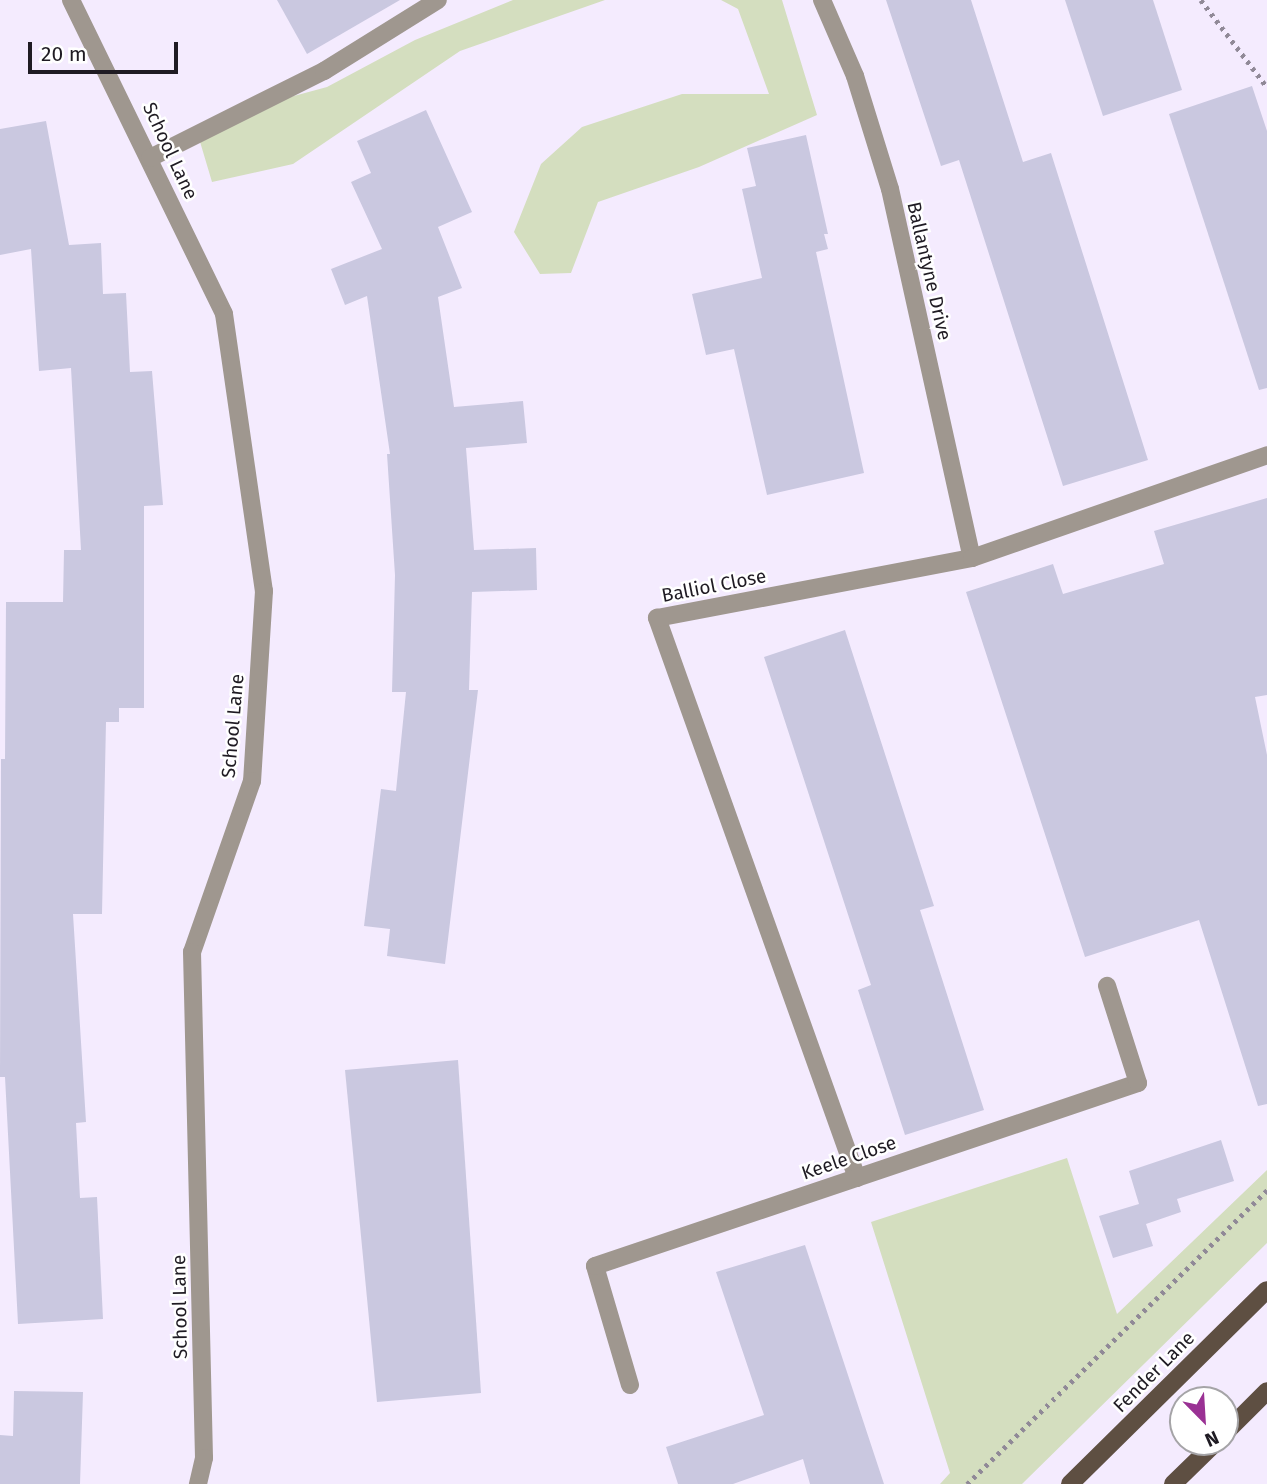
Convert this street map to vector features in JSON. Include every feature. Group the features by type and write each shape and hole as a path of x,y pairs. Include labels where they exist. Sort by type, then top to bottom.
{"main road":[{"name":"Fender Lane","path":"1070,1484 1267,1290"},
{"path":"1239,1419 1267,1391"},
{"path":"1173,1484 1202,1456"}],"street":[{"name":"School Lane","path":"71,0 224,314 264,591 252,781 192,952 204,1458 198,1484"},
{"path":"150,158 324,71 438,0"},
{"name":"Ballantyne Drive","path":"822,0 855,76 890,189 972,558"},
{"name":"Balliol Close","path":"857,1178 657,618 972,558 1267,456"},
{"name":"Keele Close","path":"630,1385 595,1266 1138,1083 1107,986"}],"path":[{"path":"1201,0 1267,87"},
{"path":"967,1484 1267,1190"}],"green space":[{"path":"513,0 605,0 460,51 293,164 212,182 198,135 268,103 327,87 415,40"},
{"path":"721,0 782,0 817,115 699,167 598,202 571,273 540,274 514,232 541,164 582,127 682,94 769,94 738,9"},
{"path":"1067,1158 1117,1314 1267,1170 1267,1243 1022,1484 940,1484 950,1473 871,1222"}],"building":[{"path":"277,0 400,0 307,54"},
{"path":"886,0 971,0 1023,162 1051,153 1148,460 1063,486 959,160 941,166"},
{"path":"1065,0 1153,0 1182,90 1103,116"},
{"path":"1252,86 1267,131 1267,388 1259,390 1169,114"},
{"path":"426,110 472,212 438,227 462,288 438,297 454,407 523,401 527,443 466,448 474,550 536,548 537,590 472,592 469,690 478,690 445,964 387,956 390,929 364,926 381,789 396,791 406,692 392,692 395,575 387,454 390,454 367,296 345,305 331,269 382,249 351,182 371,173 357,141"},
{"path":"46,121 69,245 101,243 103,294 126,293 130,372 152,371 163,505 144,506 144,708 119,708 119,722 106,722 102,914 73,914 86,1122 76,1123 80,1198 97,1197 103,1319 18,1324 5,1077 0,1077 1,759 5,759 6,602 63,602 64,550 81,550 71,368 39,371 31,249 0,255 0,129"},
{"path":"806,135 828,234 824,234 828,249 816,252 864,473 767,495 734,349 706,355 692,294 762,278 742,189 756,186 747,148"},
{"path":"1267,498 1267,695 1255,697 1267,755 1267,1104 1258,1106 1199,920 1085,957 966,592 1053,564 1063,594 1164,564 1154,531"},
{"path":"845,630 934,906 920,910 984,1110 905,1135 858,990 871,985 764,657"},
{"path":"458,1060 481,1393 377,1402 345,1070"},
{"path":"1221,1140 1234,1181 1177,1199 1181,1212 1146,1224 1153,1246 1113,1258 1099,1216 1139,1204 1129,1171"},
{"path":"805,1245 884,1484 810,1484 803,1459 733,1484 678,1484 666,1447 764,1415 716,1272"},
{"path":"14,1391 83,1392 80,1484 0,1484 0,1435 13,1436"}]}
